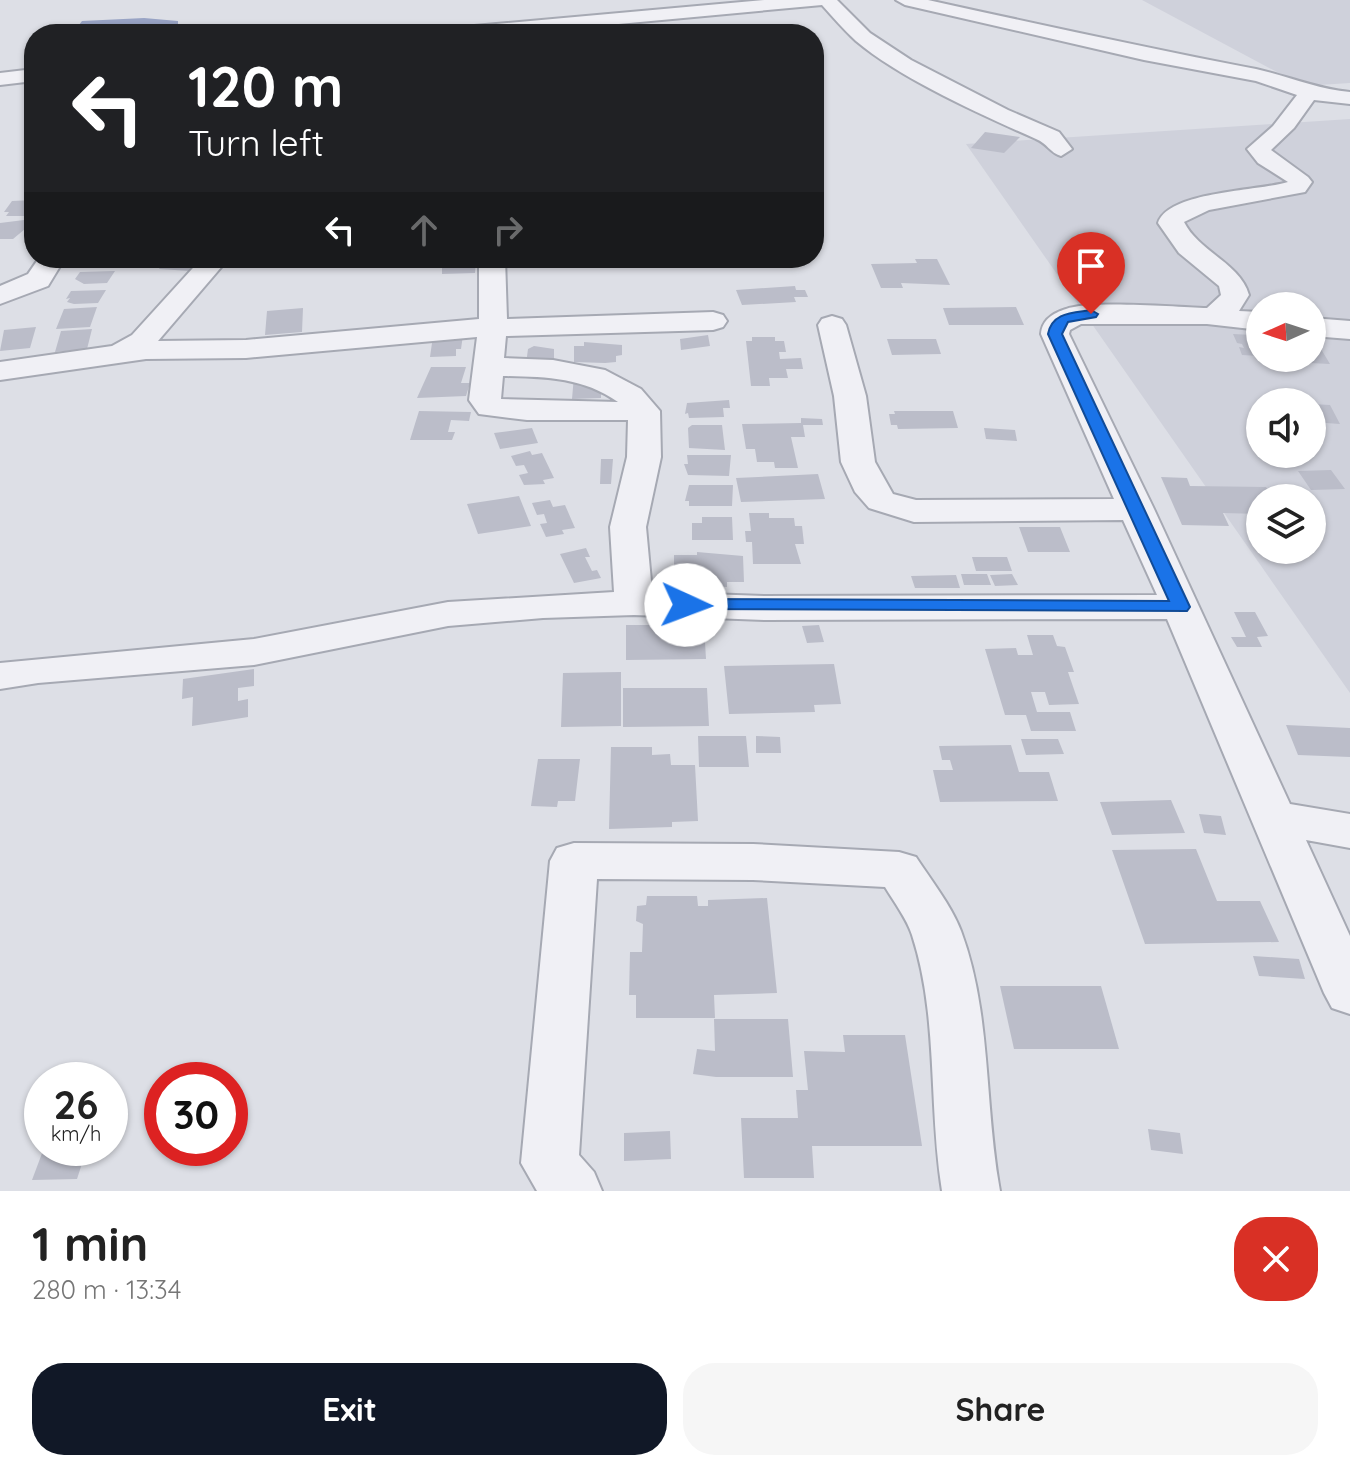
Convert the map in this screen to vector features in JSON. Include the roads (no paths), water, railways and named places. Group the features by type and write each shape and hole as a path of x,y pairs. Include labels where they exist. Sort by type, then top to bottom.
{"street":[{"path":"561,24 824,0 863,37 904,64 1000,115 1051,137 1061,149"},
{"path":"905,0 1144,54 1260,76 1309,92 1350,98"},
{"path":"0,79 24,76"},
{"path":"1207,316 1221,314 1228,308 1235,295 1232,283 1188,248 1171,223 1172,218 1203,204 1269,195 1297,187 1300,182 1296,176 1264,157 1258,149 1292,120 1309,92"},
{"path":"0,296 38,280 46,268"},
{"path":"123,352 142,341 207,268"},
{"path":"492,268 490,367 568,370 599,376 621,386 644,411 644,457 628,527 634,603"},
{"path":"1246,320 1207,316 1075,315 1056,326 1055,334 1181,607 1350,993"},
{"path":"0,371 123,352 246,349 493,326 713,321"},
{"path":"832,325 850,396 858,462 872,492 881,501 914,511 1137,509"},
{"path":"1326,328 1350,330"},
{"path":"0,676 254,652 448,614 634,603 764,608 1181,607"},
{"path":"1272,817 1350,831"},
{"path":"573,1191 550,1163 574,861 753,862 899,870 936,930 957,1018 962,1140 971,1191"}],"water":[{"path":"144,18 178,21 178,24 80,24 82,21"}]}
